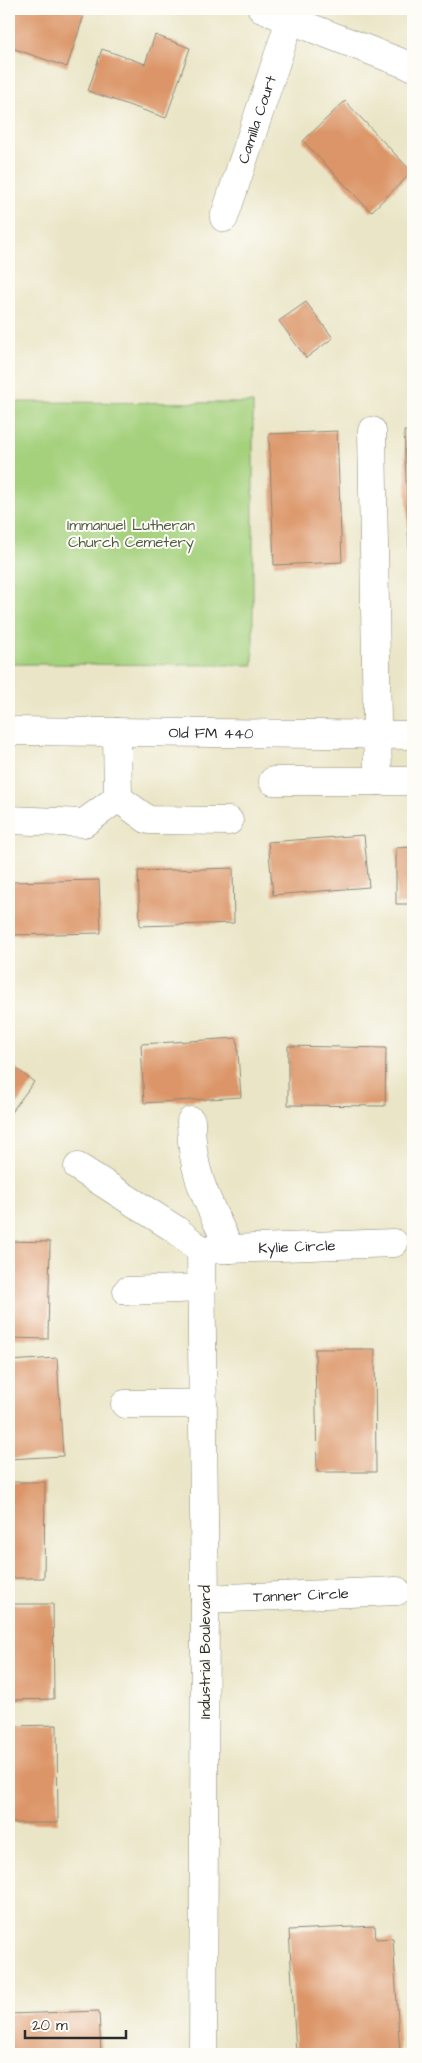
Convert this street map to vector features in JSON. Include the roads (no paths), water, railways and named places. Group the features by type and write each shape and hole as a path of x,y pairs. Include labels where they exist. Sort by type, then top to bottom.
{"street":[{"path":"262,9 413,67"},
{"name":"Camilla Court","path":"224,218 290,20"},
{"path":"372,431 378,782"},
{"name":"Old FM 440","path":"9,731 413,735"},
{"path":"117,732 118,798"},
{"path":"273,781 413,781"},
{"path":"9,820 84,822 118,798"},
{"path":"118,798 148,820 229,821"},
{"path":"191,1121 192,1154 196,1171 230,1249"},
{"path":"78,1167 176,1230 201,1250"},
{"name":"Kylie Circle","path":"201,1250 394,1243"},
{"name":"Industrial Boulevard","path":"201,1250 205,1599 203,2054"},
{"path":"127,1291 202,1288"},
{"path":"125,1404 203,1404"},
{"name":"Tanner Circle","path":"205,1599 397,1591"}],"park label":[{"name":"Immanuel Lutheran Church Cemetery","path":"131,534"}]}
